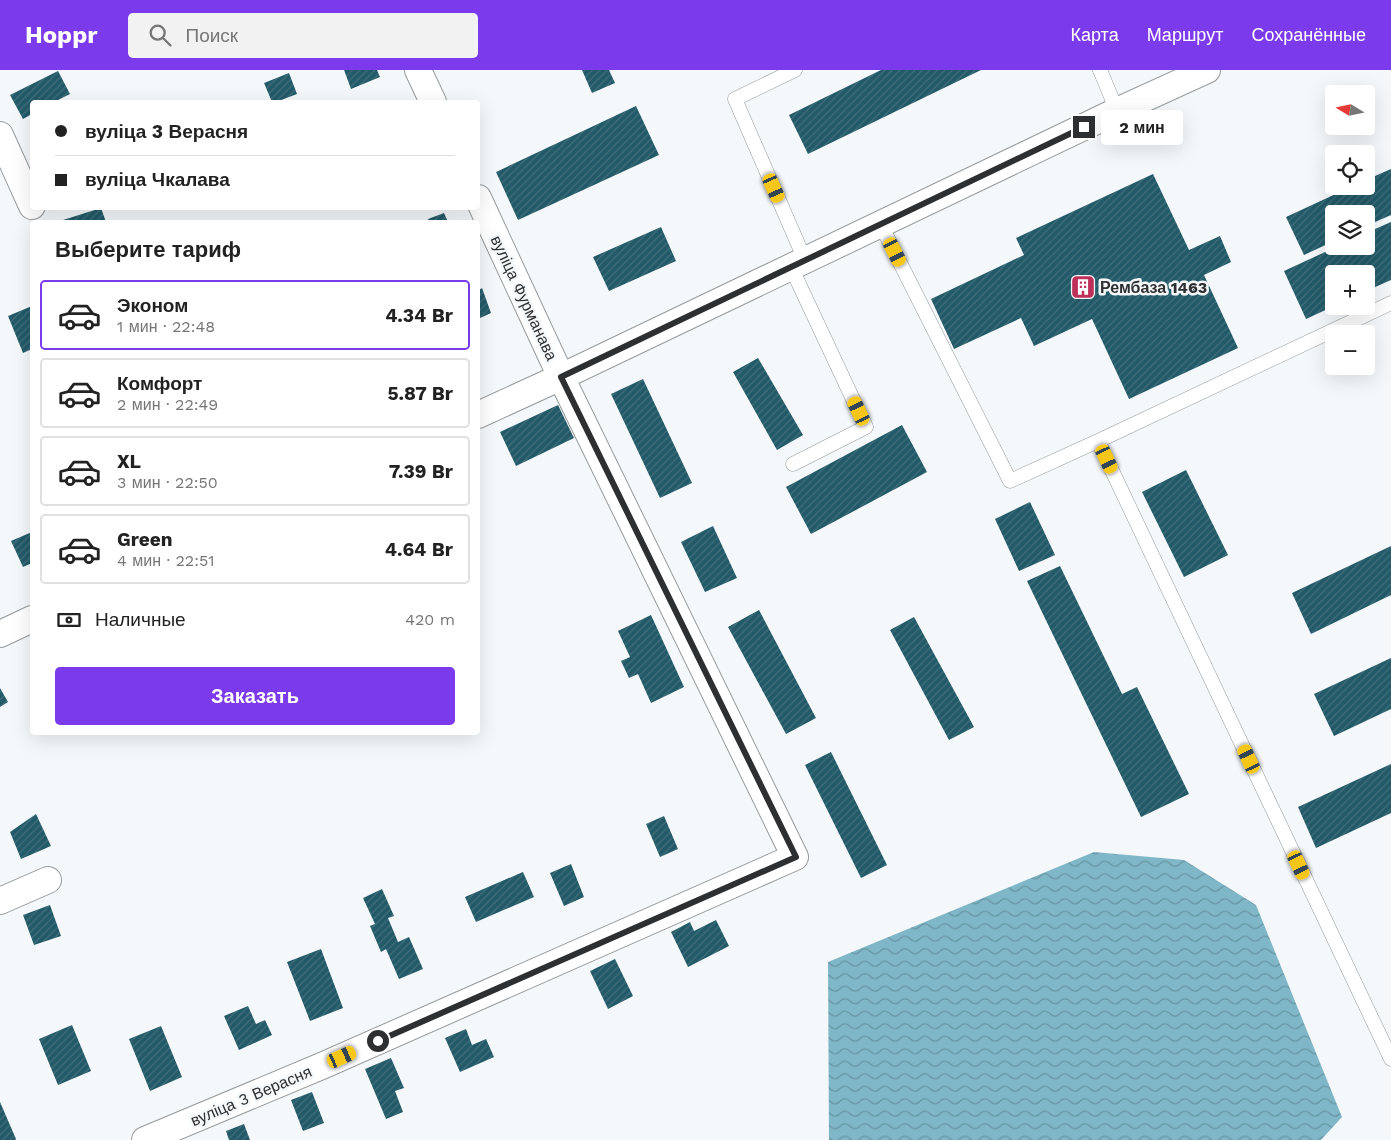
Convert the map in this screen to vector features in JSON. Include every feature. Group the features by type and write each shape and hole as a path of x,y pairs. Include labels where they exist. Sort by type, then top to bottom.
{"street":[{"path":"418,70 433,100"},
{"path":"480,414 1207,70"},
{"path":"0,135 30,200"},
{"name":"вуліца Фурманава","path":"480,202 561,377 796,857"},
{"path":"0,634 30,620"},
{"name":"вуліца 3 Верасня","path":"146,1140 324,1065 796,857"},
{"path":"0,901 48,880"}],"lane":[{"path":"792,464 866,427 798,264 735,99 795,70"},
{"path":"1100,70 1118,111"},
{"path":"881,225 1010,481 1391,303"},
{"path":"1098,441 1391,1059"}],"water":[{"path":"1094,852 1184,860 1256,905 1342,1117 1321,1140 829,1140 828,962"}],"building":[{"path":"344,70 377,70 380,77 351,89"},
{"path":"582,70 609,70 615,83 592,93"},
{"path":"881,70 981,70 808,154 789,115"},
{"path":"58,71 70,94 58,100 30,100 30,115 23,119 10,95"},
{"path":"289,73 297,94 281,100 271,100 264,83"},
{"path":"636,106 659,155 518,220 496,172"},
{"path":"1391,169 1391,215 1375,222 1375,205 1325,205 1325,245 1304,255 1286,217 1334,195 1375,195 1375,176"},
{"name":"Рембаза 1463","path":"1153,174 1189,250 1220,236 1231,262 1204,275 1238,348 1129,399 1092,319 1034,346 1021,318 954,349 931,299 1024,255 1016,238"},
{"path":"95,210 102,210 105,220 63,220"},
{"path":"444,213 447,220 428,220"},
{"path":"1391,222 1391,280 1375,287 1375,265 1325,265 1325,310 1306,319 1284,271 1325,252 1325,255 1375,255 1375,229"},
{"path":"661,227 676,261 609,291 593,257"},
{"path":"482,288 491,313 480,318 480,290"},
{"path":"30,307 30,350 23,353 8,316"},
{"path":"758,358 803,435 777,450 733,372"},
{"path":"643,379 692,483 660,498 611,394"},
{"path":"558,405 574,438 516,466 500,432"},
{"path":"902,425 927,472 811,534 786,487"},
{"path":"1186,470 1228,555 1184,577 1142,492"},
{"path":"1030,502 1055,555 1019,571 995,519"},
{"path":"713,526 737,578 705,592 681,542"},
{"path":"30,533 30,564 23,567 11,541"},
{"path":"1391,546 1391,595 1311,634 1292,593"},
{"path":"1060,566 1122,694 1137,687 1189,794 1141,817 1027,581"},
{"path":"759,610 816,718 786,734 728,627"},
{"path":"651,615 684,687 651,703 638,674 629,678 621,661 630,657 618,631"},
{"path":"914,617 974,727 949,740 890,630"},
{"path":"1391,658 1391,709 1334,736 1314,694"},
{"path":"0,688 8,702 0,707"},
{"path":"831,752 887,865 861,878 805,765"},
{"path":"1391,764 1391,813 1316,848 1298,807"},
{"path":"36,814 51,846 21,859 10,832"},
{"path":"664,816 678,849 660,857 646,824"},
{"path":"571,864 584,897 564,906 550,873"},
{"path":"523,872 534,897 476,922 465,897"},
{"path":"382,889 394,916 388,918 398,942 409,937 423,969 399,979 386,949 381,952 370,926 375,924 363,898"},
{"path":"50,905 61,936 34,945 23,915"},
{"path":"716,920 729,946 688,967 671,932 690,922 694,931"},
{"path":"321,949 343,1008 310,1021 287,962"},
{"path":"615,959 633,996 608,1009 590,971"},
{"path":"248,1006 256,1024 265,1020 272,1035 239,1050 224,1016"},
{"path":"72,1025 91,1071 58,1085 39,1039"},
{"path":"161,1026 182,1077 150,1091 129,1039"},
{"path":"466,1029 472,1045 486,1039 494,1057 460,1072 445,1038"},
{"path":"391,1058 404,1088 395,1091 403,1112 386,1119 365,1069"},
{"path":"312,1092 324,1123 303,1131 291,1100"},
{"path":"0,1102 16,1139 15,1140 0,1140"},
{"path":"244,1124 250,1140 229,1140 226,1131"}],"place":[{"name":"Рембаза 1463","path":"1083,287"}],"route":[{"path":"378,1041 796,857 561,377 1084,127"}]}
